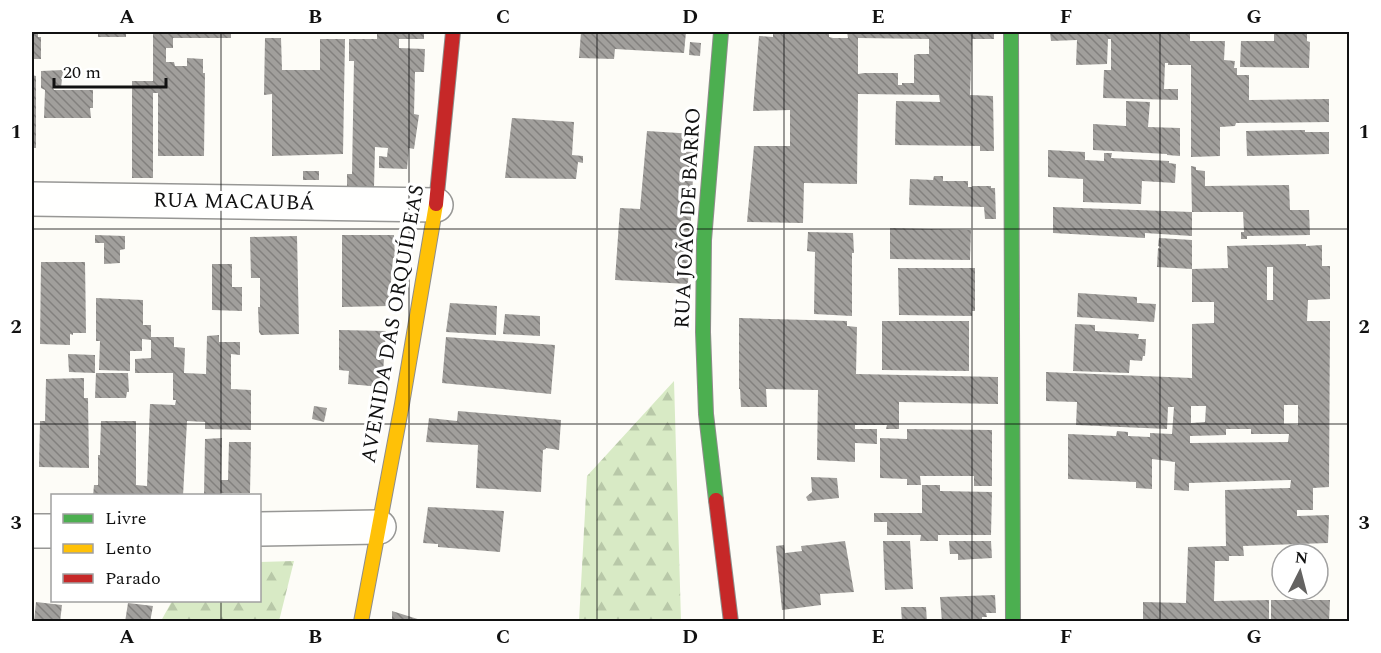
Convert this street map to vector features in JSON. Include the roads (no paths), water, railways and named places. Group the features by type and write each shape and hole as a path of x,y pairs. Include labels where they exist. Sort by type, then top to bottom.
{"street":[{"name":"AVENIDA DAS ORQUÍDEAS","path":"361,621 436,205 453,32"},
{"name":"RUA JOÃO DE BARRO","path":"721,32 704,240 703,332 706,414 731,621"},
{"path":"1011,32 1013,621"},
{"name":"RUA MACAUBÁ","path":"32,199 436,205"},
{"path":"261,529 379,527"},
{"path":"32,531 51,531"}]}
